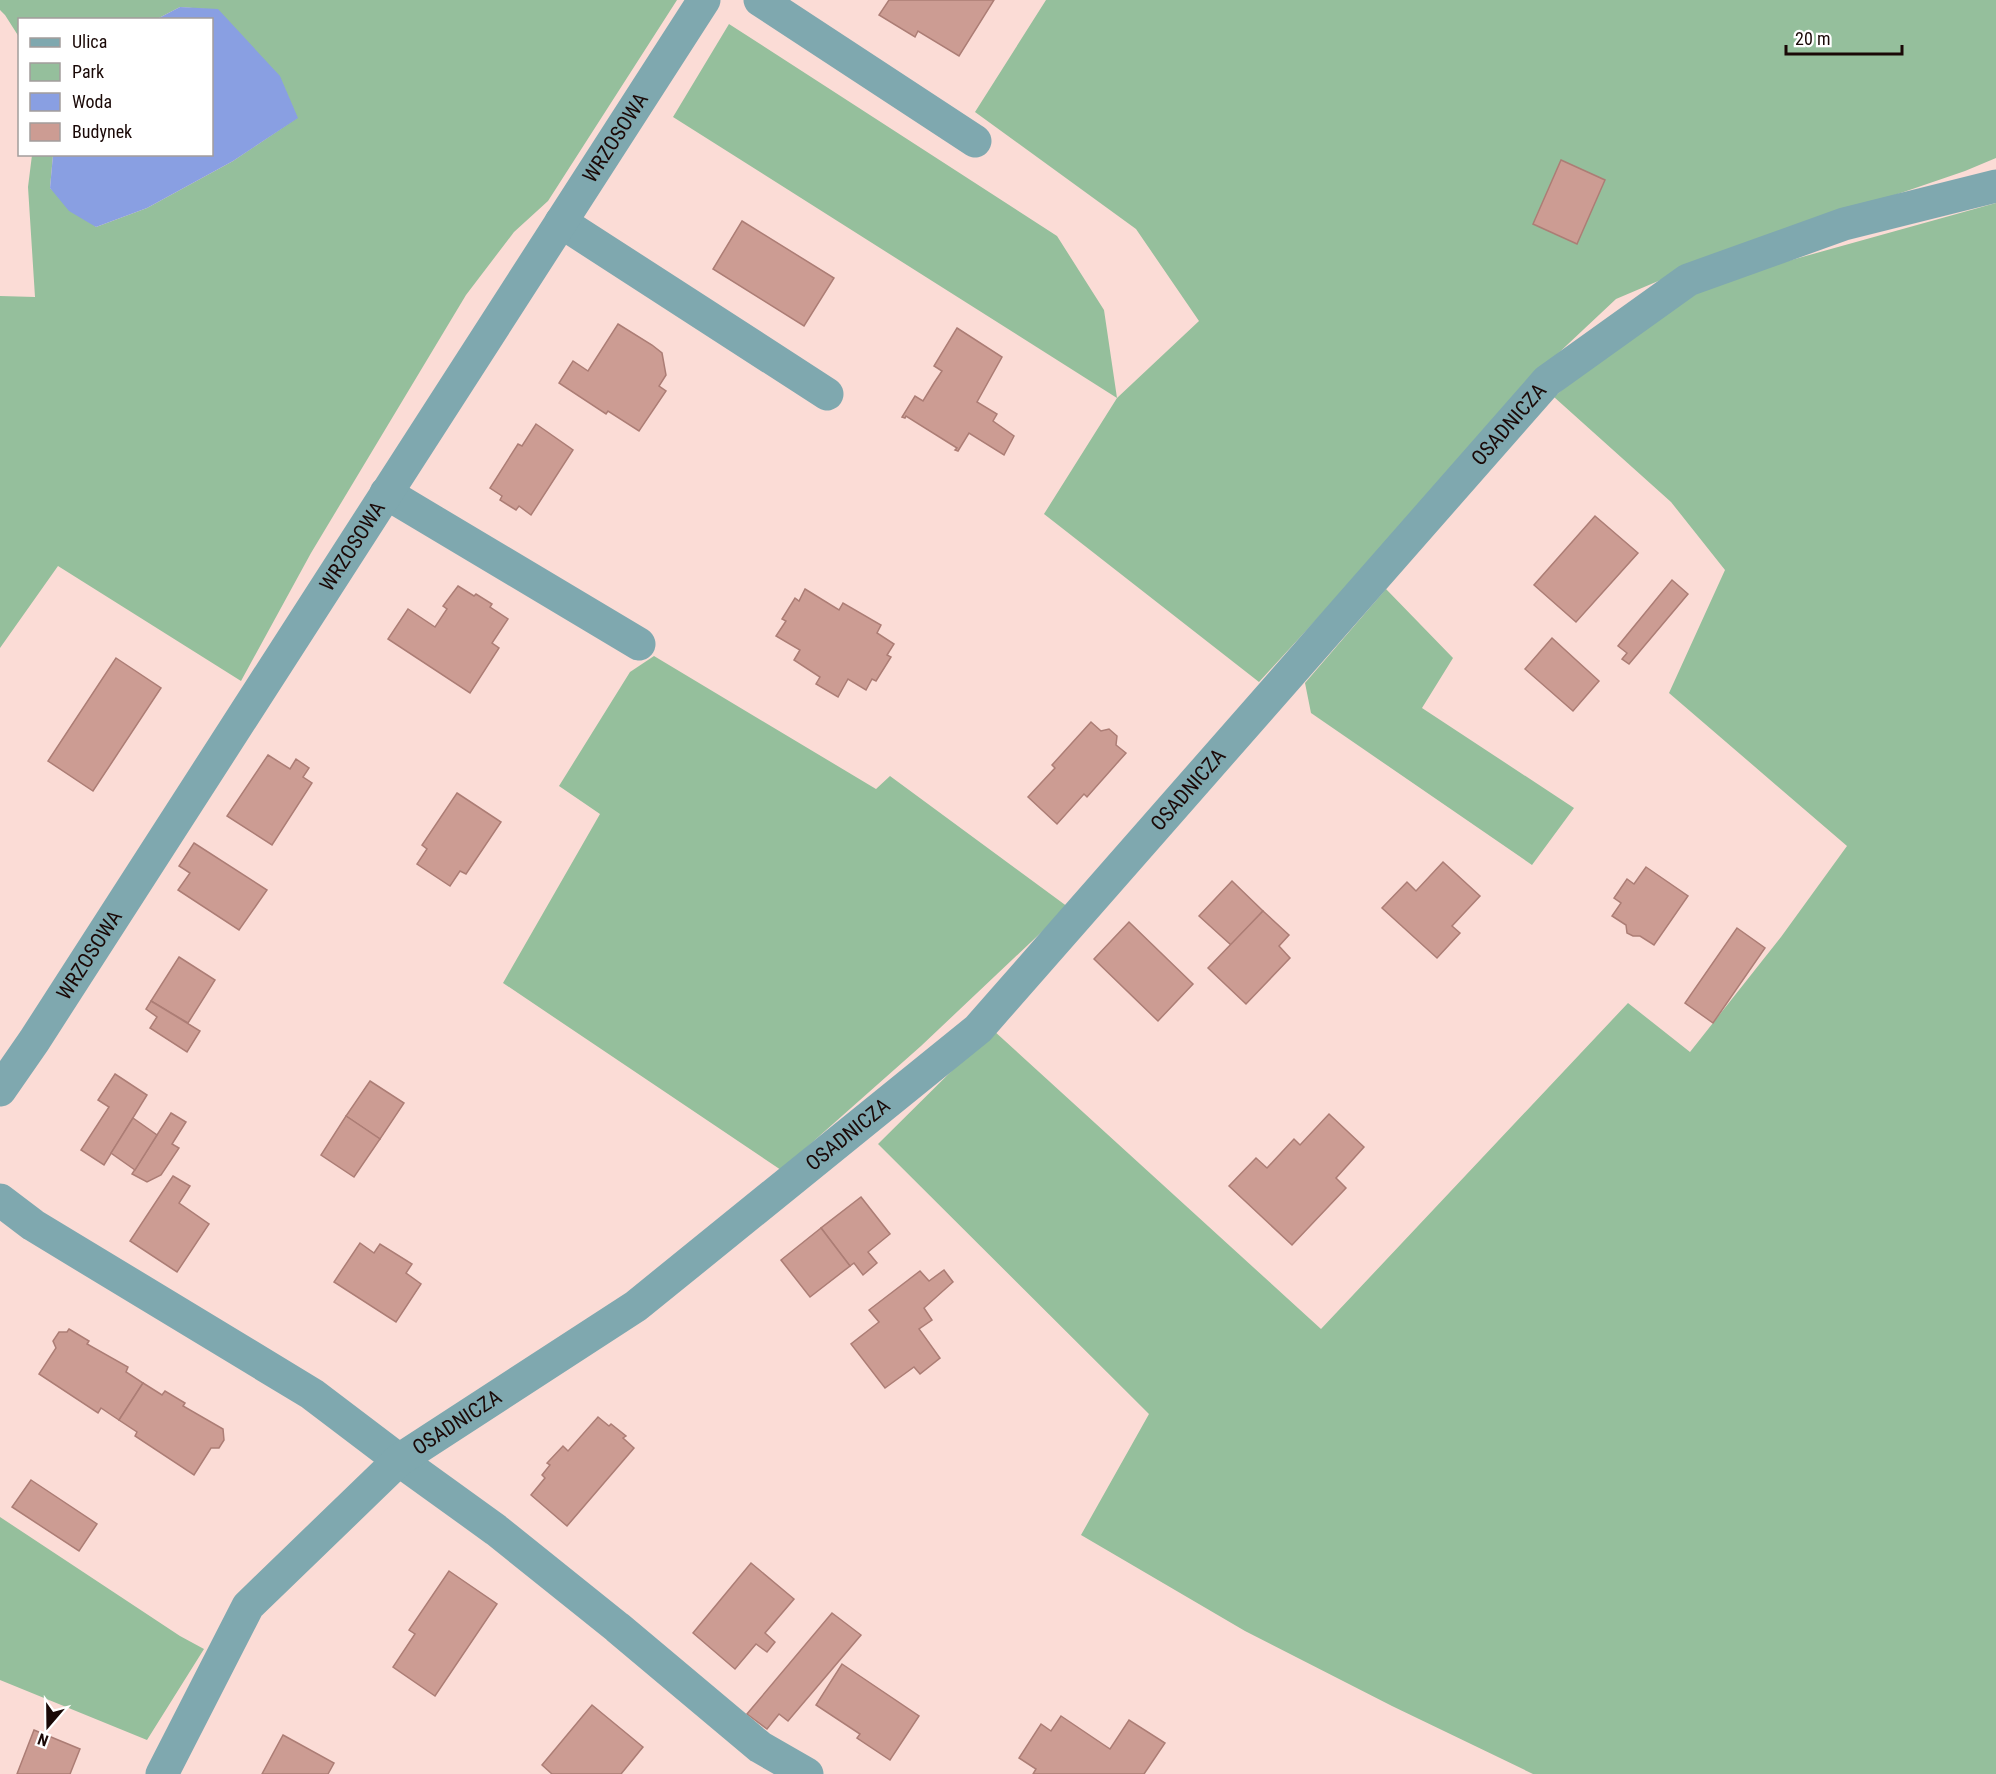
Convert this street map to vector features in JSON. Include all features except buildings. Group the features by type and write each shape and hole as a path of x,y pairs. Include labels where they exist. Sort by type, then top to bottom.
{"street":[{"name":"WRZOSOWA","path":"0,1090 704,0"},
{"path":"760,0 975,141"},
{"name":"OSADNICZA","path":"162,1774 248,1606 399,1460 636,1306 978,1029 1547,381 1689,280 1844,224 1996,186"},
{"path":"561,222 827,394"},
{"path":"386,494 639,644"},
{"name":"OSADNICZA","path":"0,1200 33,1225 312,1394 496,1530 760,1747 807,1774"}],"green space":[{"path":"0,0 677,0 548,201 514,232 466,295 311,553 241,681 58,566 0,648 0,296 35,297 28,187 32,156 53,156 50,188 96,227 147,208 233,161 297,118 218,10 180,7 159,18 18,18 18,35 0,10"},
{"path":"1046,0 1996,0 1996,158 1965,171 1717,256 1616,299 1534,376 1259,682 1044,514 1117,398 1199,321 1136,229 975,112"},
{"path":"729,24 1057,236 1104,310 1117,398 673,117"},
{"path":"1996,203 1996,1774 1533,1774 1392,1706 1245,1631 1081,1535 1149,1414 878,1144 993,1030 1321,1329 1628,1003 1690,1052 1781,937 1847,846 1669,693 1725,570 1671,502 1554,397 1604,353 1698,286"},
{"path":"1386,589 1453,658 1422,708 1574,808 1532,865 1311,713 1305,683"},
{"path":"654,656 876,789 890,776 1068,907 921,1046 781,1170 503,983 600,814 559,786 630,672"},
{"path":"0,1517 180,1636 204,1649 147,1740 0,1680"}],"water":[{"path":"180,7 218,9 280,76 298,118 233,161 147,208 96,227 69,211 50,188 53,156 213,156 213,18 159,18"}]}
